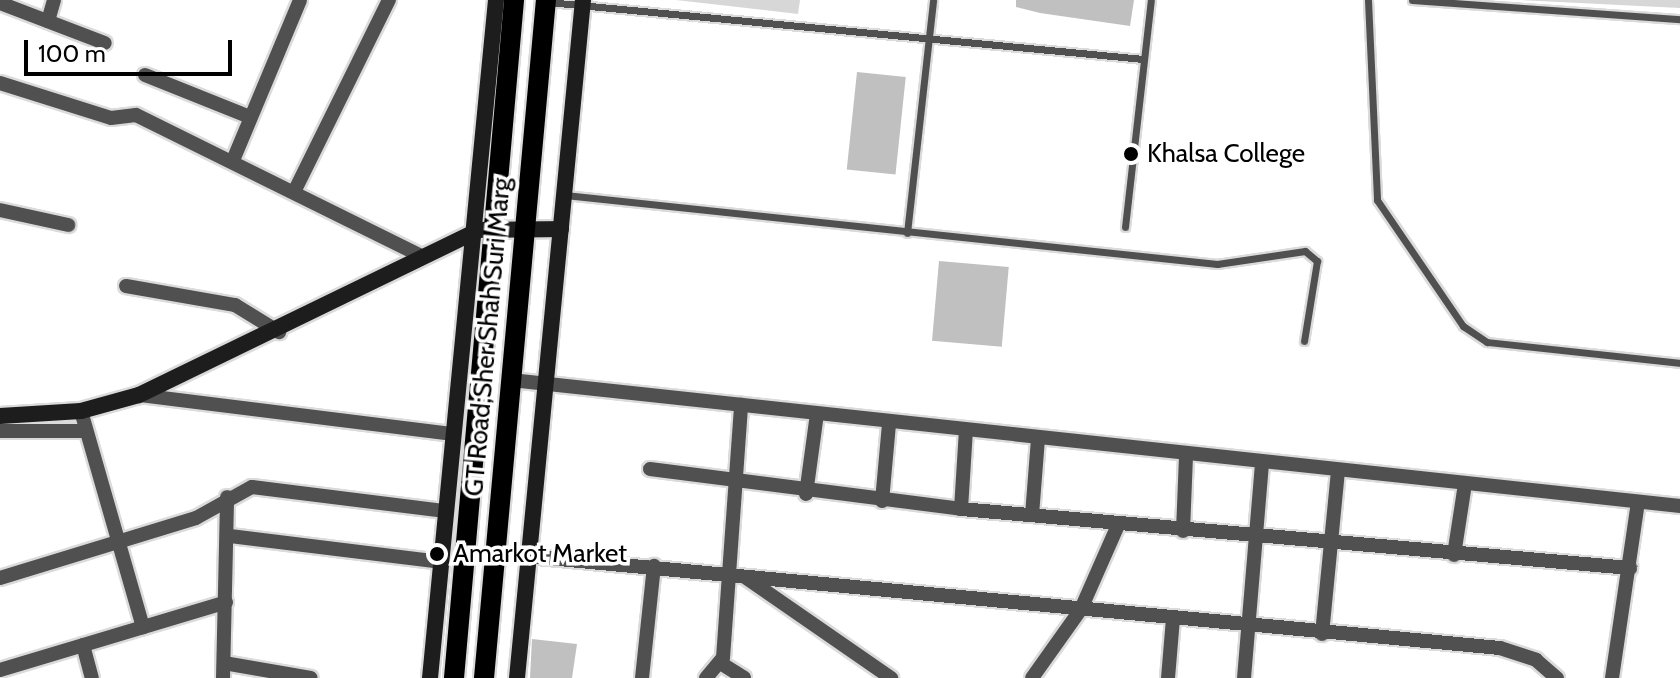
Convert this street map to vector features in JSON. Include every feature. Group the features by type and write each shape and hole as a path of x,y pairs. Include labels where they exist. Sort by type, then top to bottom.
{"main road":[{"path":"430,678 453,434 486,229 496,0"},
{"name":"GT Road;Sher Shah Suri Marg","path":"454,678 486,229 514,0"},
{"name":"GT Road;Sher Shah Suri Marg","path":"484,678 546,1"},
{"path":"517,678 583,3"},
{"path":"0,416 81,411 139,395 279,332 421,256 486,229 561,229"}],"street":[{"path":"48,21 54,0"},
{"path":"234,158 300,0"},
{"path":"296,188 389,0"},
{"path":"0,3 105,43"},
{"path":"145,75 250,117"},
{"path":"0,83 111,118 136,115 296,188 421,256"},
{"path":"0,210 68,225"},
{"path":"126,286 235,305 279,332"},
{"path":"511,380 889,424 1680,506"},
{"path":"139,395 453,434"},
{"path":"706,678 722,664 724,574 741,405"},
{"path":"81,411 114,543 143,627"},
{"path":"806,494 817,414"},
{"path":"882,501 889,424"},
{"path":"961,509 966,430"},
{"path":"0,431 86,431"},
{"path":"1032,515 1038,438"},
{"path":"1183,531 1186,455"},
{"path":"1244,678 1251,627 1262,463"},
{"path":"650,469 806,494 1183,531 1630,568"},
{"path":"1322,634 1338,470"},
{"path":"1454,555 1465,484"},
{"path":"0,578 196,518 227,497 262,487 446,511"},
{"path":"227,497 230,536 223,670 311,678"},
{"path":"1612,678 1638,502"},
{"path":"1034,678 1081,609 1118,525"},
{"path":"230,536 442,562"},
{"path":"495,553 654,566 1322,634 1500,648 1536,660 1557,678"},
{"path":"642,678 654,566"},
{"path":"745,577 891,678"},
{"path":"0,670 226,602"},
{"path":"1168,678 1173,619"},
{"path":"83,645 92,678"},
{"path":"722,664 744,678"}],"lane":[{"path":"907,233 933,0"},
{"path":"1125,227 1151,0"},
{"path":"1368,0 1377,200 1463,326 1487,342 1680,363"},
{"path":"1412,0 1680,19"},
{"path":"546,1 1143,59"},
{"path":"565,195 1231,265 1305,251 1317,261 1304,341"}],"shaded area":[{"path":"676,0 800,0 798,14"},
{"path":"1520,0 1680,0 1680,8"}],"building":[{"path":"1016,0 1134,0 1130,26 1040,13 1016,7"},
{"path":"857,72 906,77 895,175 847,169"},
{"path":"939,261 1009,267 1002,347 932,341"},
{"path":"532,639 577,644 572,678 530,678"}],"place":[{"name":"Khalsa College","path":"1131,154"},
{"name":"Amarkot Market","path":"437,554"}]}
